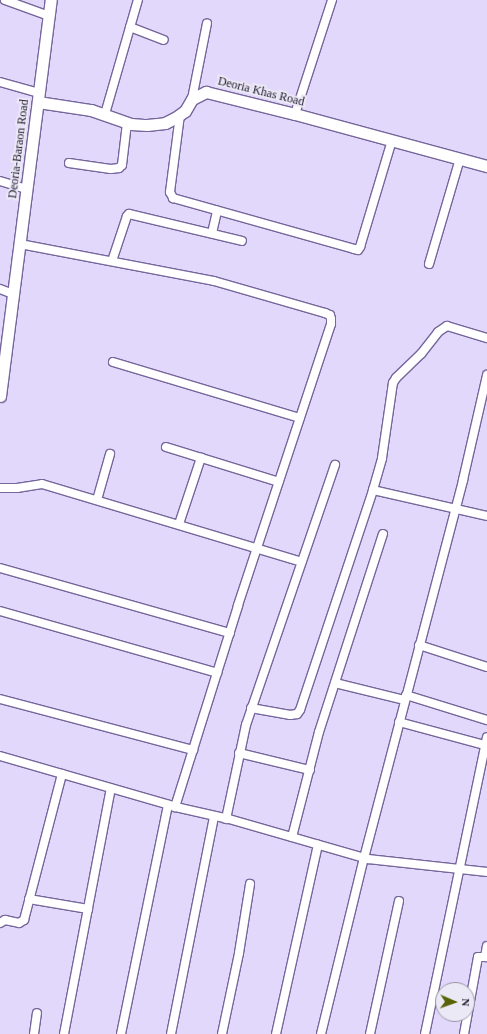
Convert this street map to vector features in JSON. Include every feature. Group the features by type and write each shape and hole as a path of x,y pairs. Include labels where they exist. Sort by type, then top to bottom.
{"street":[{"path":"5,0 49,16"},
{"name":"Deoria-Baraon Road","path":"0,396 2,366 20,244 51,0"},
{"path":"105,114 138,0"},
{"path":"295,114 332,0"},
{"path":"0,82 38,98 105,114 127,123 148,125 164,123 180,115 192,99 207,23"},
{"path":"130,27 164,40"},
{"name":"Deoria Khas Road","path":"192,99 206,92 295,114 487,166"},
{"path":"180,115 171,195 179,201 358,250 392,140"},
{"path":"69,163 111,169 119,168 122,165 127,123"},
{"path":"429,264 460,159"},
{"path":"0,181 27,189"},
{"path":"212,233 217,211"},
{"path":"112,262 127,216 129,214 242,241"},
{"path":"20,244 214,282 330,315 331,324 257,548 193,750 171,806 121,1034"},
{"path":"0,289 13,294"},
{"path":"251,708 290,715 297,714 300,710 373,490 382,458 393,383 399,373 413,362 438,332 446,326 487,338"},
{"path":"113,362 300,418"},
{"path":"321,1034 364,858 455,509 487,375"},
{"path":"166,447 279,482"},
{"path":"97,500 110,454"},
{"path":"179,524 201,458"},
{"path":"226,818 239,753 251,708 335,465"},
{"path":"0,488 17,488 42,484 302,562"},
{"path":"373,490 487,516"},
{"path":"292,837 335,683 383,534"},
{"path":"0,568 230,632"},
{"path":"0,611 217,673"},
{"path":"419,645 487,667"},
{"path":"335,683 406,698 487,720"},
{"path":"0,699 193,750"},
{"path":"399,722 486,741 425,1034"},
{"path":"239,753 310,770"},
{"path":"0,756 171,806 226,818 364,858 487,872"},
{"path":"0,923 5,920 22,922 62,774"},
{"path":"64,1034 111,788"},
{"path":"171,1034 214,816"},
{"path":"276,1034 318,845"},
{"path":"222,1034 239,953 250,884"},
{"path":"29,900 88,909"},
{"path":"370,1034 399,901"},
{"path":"464,1034 478,957 486,957 487,946"},
{"path":"34,1034 38,1013"}]}
